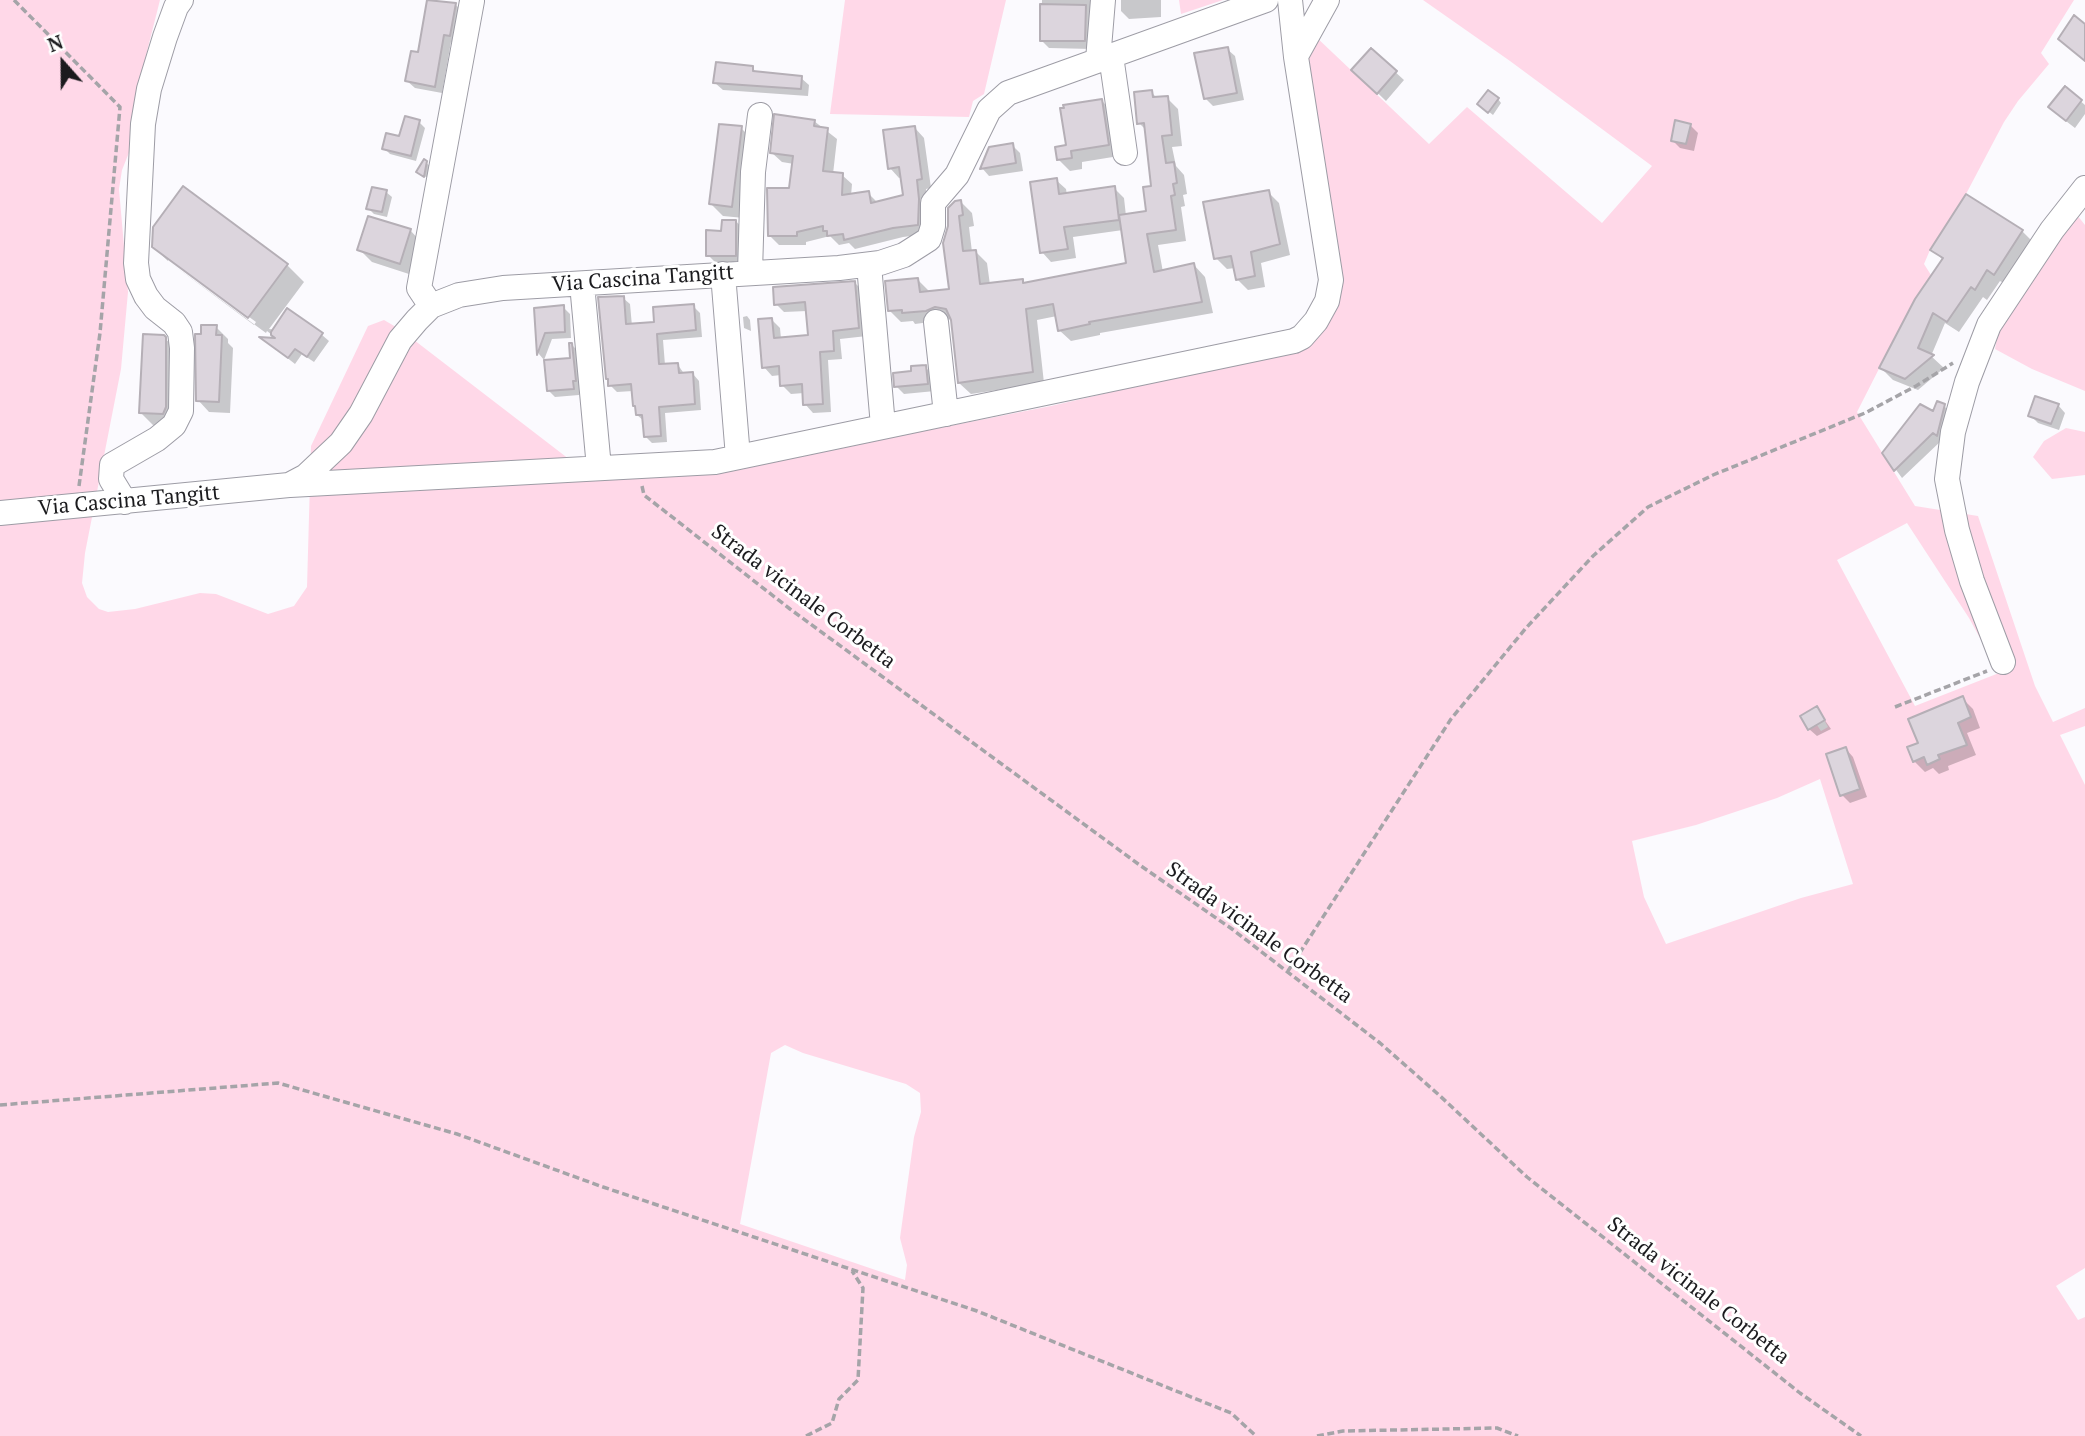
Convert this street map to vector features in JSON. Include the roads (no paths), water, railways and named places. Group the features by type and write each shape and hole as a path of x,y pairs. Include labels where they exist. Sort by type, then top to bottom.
{"street":[{"path":"125,502 111,479 112,465 157,439 174,425 181,411 180,332 146,296 138,279 136,263 143,124 149,89 165,37 181,0"},
{"path":"1103,0 1104,58 1125,153"},
{"name":"Via Cascina Tangitt","path":"0,513 289,485 306,476 341,443 361,414 400,340 431,306 459,295 489,289 869,265 904,255 929,239 933,226 933,203 957,175 982,122 998,101 1020,88 1266,0"},
{"path":"289,485 715,462 1263,349 1287,337 1310,314 1322,285 1327,255 1296,57 1290,0"},
{"path":"1296,57 1327,0"},
{"path":"431,306 419,288 472,1"},
{"path":"750,272 753,172 760,115"},
{"path":"2003,662 1972,581 1957,530 1947,479 1953,432 1989,325 2052,230 2085,188"},
{"path":"869,265 883,426"},
{"path":"723,274 738,457"},
{"path":"582,284 599,468"},
{"path":"936,322 946,414"}]}
